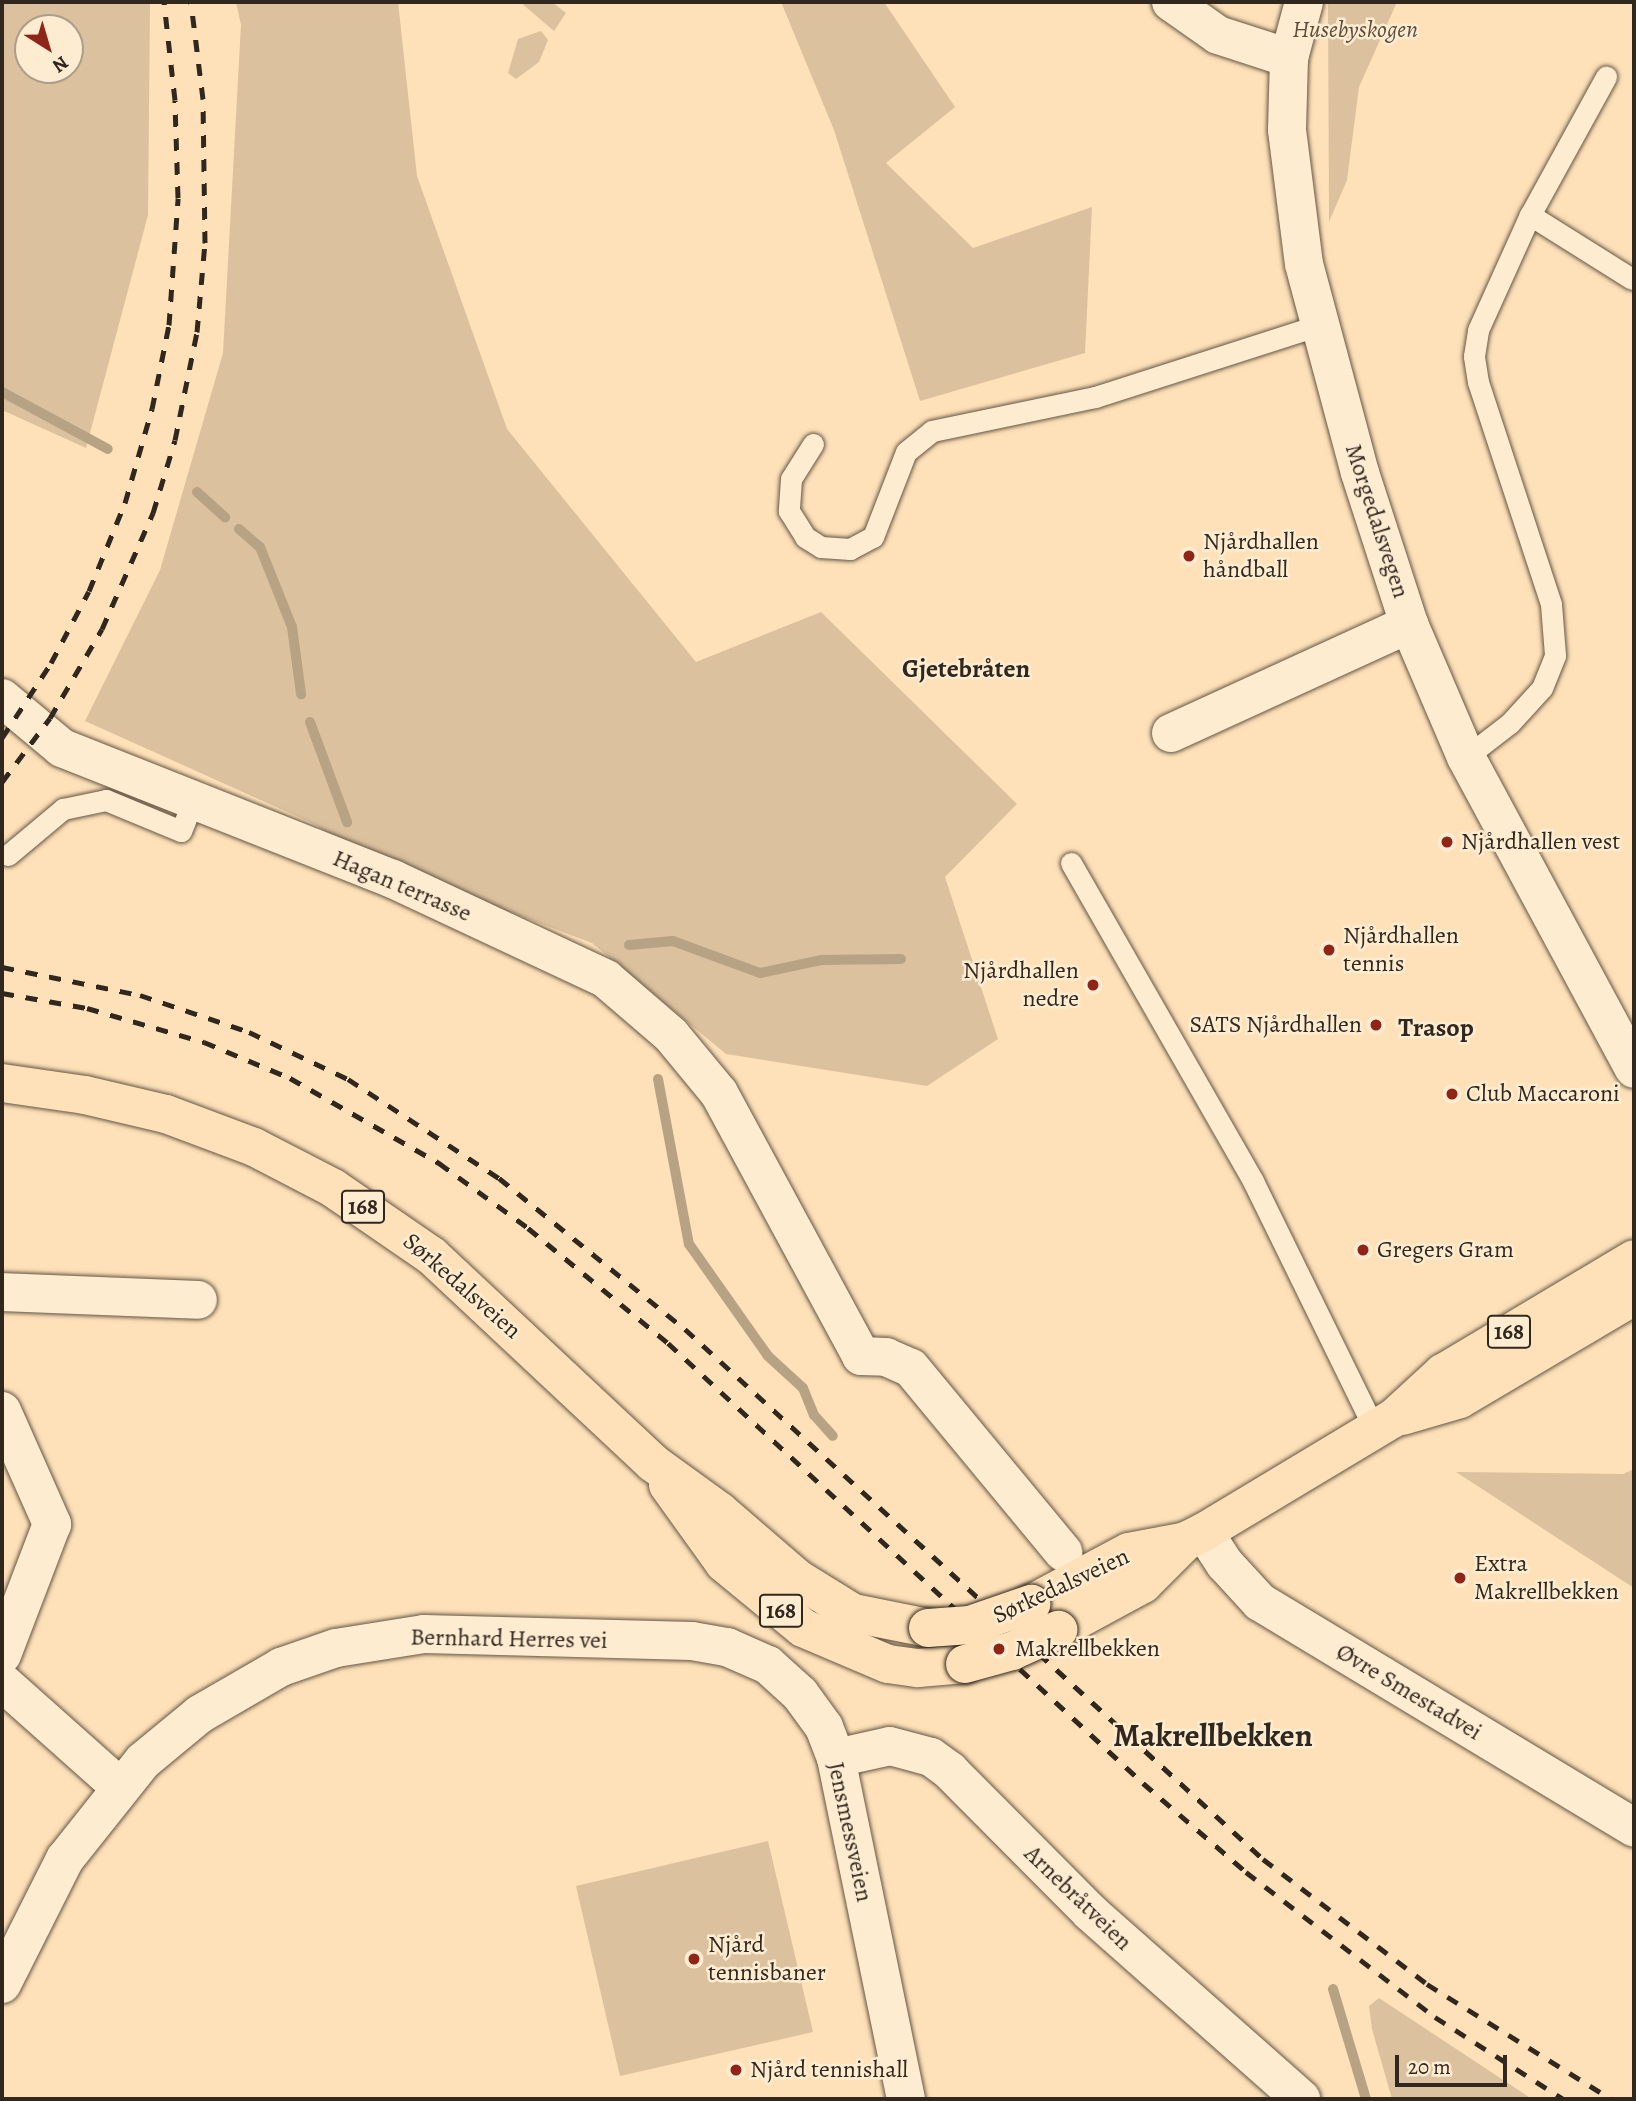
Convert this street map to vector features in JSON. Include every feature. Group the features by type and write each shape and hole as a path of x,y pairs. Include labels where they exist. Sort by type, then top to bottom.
{"main road":[{"name":"Sørkedalsveien","path":"2,1083 85,1095 166,1114 254,1147 333,1188 432,1256 653,1463 826,1598 878,1621 928,1628 1045,1617 1143,1584 1195,1537 1384,1424 1443,1373 1634,1259"},
{"name":"Sørkedalsveien","path":"1384,1424 1460,1399 1634,1296"},
{"name":"Sørkedalsveien","path":"653,1463 724,1563 803,1628 888,1664 918,1668 965,1664 1012,1651 1045,1617"}],"street":[{"path":"1171,2 1218,35 1289,58"},
{"name":"Morgedalsvegen","path":"1304,2 1289,58 1287,130 1292,191 1319,325 1360,473 1409,624 1466,757 1634,1069"},
{"path":"1171,733 1409,624"},
{"name":"Hagan terrasse","path":"2,698 62,748 393,879 606,979 671,1035 719,1093 862,1356 886,1357 911,1368 1063,1552"},
{"path":"2,1292 198,1300"},
{"path":"2,1410 52,1524 2,1655"},
{"name":"Øvre Smestadvei","path":"1195,1537 1260,1601 1634,1828"},
{"name":"Bernhard Herres vei","path":"2,1984 65,1860 142,1761 200,1714 281,1667 325,1651 424,1634 692,1641"},
{"name":"Jensmessveien","path":"692,1641 749,1654 785,1678 819,1718 836,1758 906,2099"},
{"path":"2,1682 121,1788"},
{"name":"Arnebråtveien","path":"836,1758 890,1746 931,1758 950,1771 1090,1912 1301,2099"}],"lane":[{"path":"1466,757 1510,723 1542,688 1555,655 1551,604 1478,382 1474,356 1492,293 1530,215 1606,77"},
{"path":"1530,215 1632,279"},
{"path":"813,444 791,479 789,512 806,537 821,547 850,549 873,537 906,452 932,431 1095,397 1319,325"},
{"path":"8,855 63,809 106,800 181,831 193,802"},
{"path":"1072,863 1253,1181 1384,1424"}],"green space":[{"path":"2,2 150,2 148,215 86,448 2,410"},
{"path":"236,2 398,2 417,176 507,429 696,662 821,612 1017,804 945,877 998,1039 927,1086 726,1054 592,943 380,863 314,824 85,721 160,570 223,353 241,25"},
{"path":"520,2 552,2 566,13 554,31"},
{"path":"781,2 884,2 955,107 886,163 973,248 1092,207 1085,353 920,401 834,130"},
{"name":"Husebyskogen","path":"1328,2 1397,2 1359,87 1347,180 1329,222"},
{"path":"541,31 548,40 539,62 516,79 508,73 518,39"},
{"path":"1634,1469 1634,1588 1456,1472 1623,1474"},
{"name":"Njård tennisbaner","path":"768,1841 813,2032 620,2076 576,1886"},
{"path":"1379,1998 1532,2099 1392,2099 1372,2029 1369,2006"}],"waterway":[{"name":"Makrellbekken","path":"2,392 108,449"},
{"name":"Makrellbekken","path":"197,492 225,517"},
{"name":"Makrellbekken","path":"239,529 260,547 292,627 301,694"},
{"name":"Makrellbekken","path":"310,722 347,822"},
{"path":"629,945 673,941 760,973 821,960 901,959"},
{"name":"Makrellbekken","path":"658,1079 689,1244 768,1356 803,1388 814,1415 833,1436"},
{"name":"Makrellbekken","path":"1333,1989 1366,2099"}],"railway":[{"path":"2,738 51,663 89,591 125,503 152,409 169,325 178,198 175,100 164,2"},
{"path":"2,782 50,718 102,629 153,513 175,440 197,332 205,243 203,99 191,2"},
{"path":"2,967 140,995 249,1032 348,1079 499,1178 685,1329 1263,1859 1427,1984 1611,2099"},
{"path":"2,993 87,1008 204,1042 290,1078 439,1163 528,1228 668,1343 1143,1783 1246,1872 1435,2017 1563,2099"}],"place":[{"name":"Njårdhallen håndball","path":"1189,556"},
{"name":"Njårdhallen vest","path":"1447,842"},
{"name":"Njårdhallen tennis","path":"1329,950"},
{"name":"Njårdhallen nedre","path":"1093,985"},
{"name":"SATS Njårdhallen","path":"1376,1025"},
{"name":"Club Maccaroni","path":"1452,1094"},
{"name":"Gregers Gram","path":"1363,1250"},
{"name":"Extra Makrellbekken","path":"1460,1578"},
{"name":"Makrellbekken","path":"999,1649"},
{"name":"Njård tennisbaner","path":"694,1959"},
{"name":"Njård tennishall","path":"736,2070"}],"district":[{"name":"Gjetebråten","path":"966,669"},
{"name":"Trasop","path":"1436,1028"},
{"name":"Makrellbekken","path":"1213,1735"}]}
